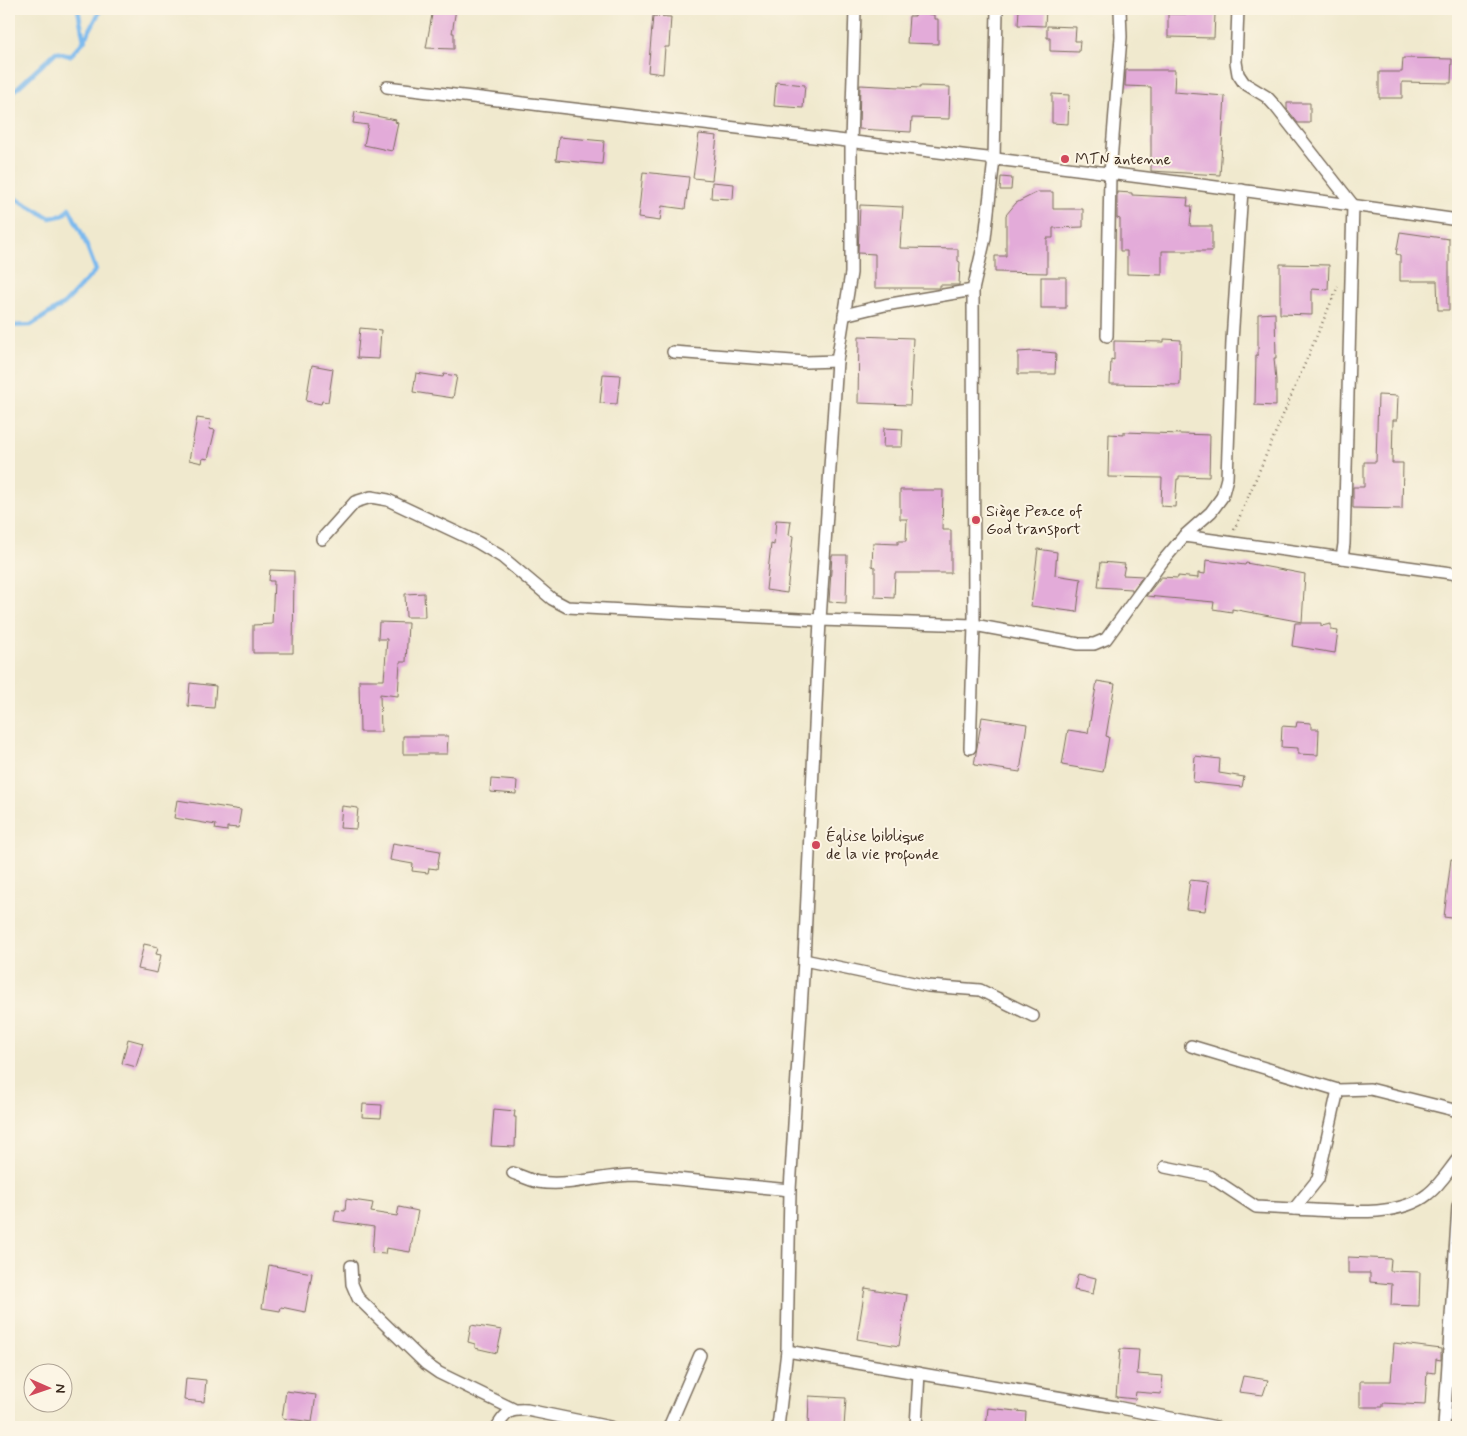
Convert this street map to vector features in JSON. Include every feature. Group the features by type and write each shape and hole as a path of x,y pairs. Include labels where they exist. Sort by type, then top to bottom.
{"street":[{"path":"778,1427 786,1351 790,1190 804,960 820,620 837,361 850,274 855,9"},
{"path":"970,748 974,625 973,290 985,238 994,159 997,9"},
{"path":"1107,336 1110,174 1120,54 1120,9"},
{"path":"1238,9 1236,62 1238,74 1244,83 1267,97 1276,107 1353,205 1345,515 1342,558"},
{"path":"387,87 994,159 1242,190 1458,220"},
{"path":"322,539 355,502 371,497 388,500 477,542 502,557 552,599 567,607 820,620 974,625 1079,644 1094,644 1106,639 1162,562 1184,536 1211,512 1222,496 1227,478 1232,341 1242,190"},
{"path":"844,315 885,305 973,290"},
{"path":"673,352 806,362 837,361"},
{"path":"1184,536 1458,574"},
{"path":"804,960 928,986 980,990 1033,1016"},
{"path":"1191,1046 1338,1090 1370,1089 1458,1111"},
{"path":"1294,1209 1318,1179 1338,1090"},
{"path":"1165,1167 1209,1176 1256,1207 1382,1211 1408,1206 1429,1193 1458,1159"},
{"path":"513,1173 537,1182 563,1183 615,1175 790,1190"},
{"path":"1444,1427 1458,1206"},
{"path":"351,1266 352,1284 358,1298 426,1364 439,1373 514,1409 610,1427"},
{"path":"786,1351 1116,1407 1216,1427"},
{"path":"669,1427 700,1355"},
{"path":"916,1427 919,1373"},
{"path":"497,1427 503,1416 514,1409"}],"path":[{"path":"1229,542 1339,282"}],"building":[{"path":"433,9 456,9 452,33 454,33 454,49 426,48"},
{"path":"916,9 928,9 928,14 934,15 934,19 938,19 938,44 907,43 909,16 915,16"},
{"path":"1019,9 1046,9 1045,26 1018,25"},
{"path":"1168,14 1215,14 1214,38 1168,37"},
{"path":"653,16 671,17 669,47 665,47 663,74 648,72"},
{"path":"1047,26 1076,27 1075,41 1080,41 1079,52 1050,51 1050,38 1047,38"},
{"path":"1403,58 1452,59 1451,83 1402,82 1402,98 1379,98 1379,72 1402,72"},
{"path":"1126,70 1175,70 1174,92 1225,96 1220,175 1151,171 1151,87 1125,86"},
{"path":"776,82 805,85 803,108 774,106"},
{"path":"860,85 920,88 920,86 950,87 949,119 912,118 911,132 859,129"},
{"path":"1052,94 1069,95 1068,124 1052,123"},
{"path":"1287,103 1310,103 1310,123 1298,123 1287,109"},
{"path":"355,112 396,120 395,122 398,123 392,151 364,145 368,125 353,123"},
{"path":"699,134 717,136 712,180 693,178"},
{"path":"559,137 604,141 602,164 556,160"},
{"path":"643,172 689,177 685,209 662,206 660,221 638,218"},
{"path":"1001,177 1012,178 1011,190 1000,190"},
{"path":"712,182 734,184 733,199 711,198"},
{"path":"1038,192 1053,192 1053,209 1083,209 1083,227 1053,228 1053,238 1047,238 1047,273 995,272 995,256 1006,256 1006,215 1016,203"},
{"path":"1117,192 1132,193 1132,195 1188,198 1187,206 1192,206 1190,226 1212,226 1212,251 1162,251 1162,275 1127,274 1127,251 1120,251 1120,219 1117,218"},
{"path":"860,205 903,207 900,248 958,249 958,261 960,262 959,285 940,285 940,288 875,288 875,254 858,253"},
{"path":"1400,232 1449,239 1449,310 1438,310 1437,281 1400,281 1400,255 1396,254"},
{"path":"1280,264 1329,265 1328,290 1312,289 1312,315 1280,314"},
{"path":"1041,277 1066,277 1066,308 1041,308"},
{"path":"1275,313 1276,406 1255,405 1258,314"},
{"path":"360,328 381,330 379,359 357,358"},
{"path":"859,336 913,338 910,405 858,403"},
{"path":"1164,339 1181,340 1180,385 1110,384 1111,359 1114,360 1114,341 1164,342"},
{"path":"1018,352 1056,353 1055,374 1018,374"},
{"path":"312,365 333,369 328,402 322,401 321,404 306,401"},
{"path":"416,373 443,377 444,374 457,376 453,398 413,392"},
{"path":"603,374 620,375 617,404 600,403"},
{"path":"1378,395 1398,396 1397,420 1393,420 1392,463 1403,463 1402,509 1353,508 1353,487 1364,487 1364,462 1376,462"},
{"path":"197,418 211,420 209,429 215,430 208,459 203,458 202,463 189,460"},
{"path":"884,428 903,429 902,447 883,447"},
{"path":"1124,432 1210,435 1209,477 1179,476 1179,479 1177,479 1175,507 1161,506 1162,478 1108,477 1109,434 1124,435"},
{"path":"900,490 943,490 942,530 951,530 951,573 895,573 894,598 875,597 875,567 872,566 873,543 898,544 898,541 906,541 907,519 900,519"},
{"path":"776,520 791,521 789,535 793,536 787,593 766,590 771,544 774,545"},
{"path":"1038,549 1057,552 1055,575 1081,579 1077,612 1031,606"},
{"path":"832,555 847,555 846,603 829,602"},
{"path":"1206,560 1245,565 1246,563 1305,574 1302,622 1232,609 1232,612 1213,609 1214,602 1146,596 1161,577 1198,578 1198,573 1205,574"},
{"path":"1101,562 1125,564 1123,575 1143,576 1132,591 1132,589 1098,587"},
{"path":"270,570 294,571 293,653 253,653 253,625 272,624 274,581 269,581"},
{"path":"424,593 425,617 406,617 405,594"},
{"path":"379,622 408,623 406,662 400,662 398,696 380,694 381,732 360,732 359,680 384,680 387,639 378,639"},
{"path":"1295,623 1321,623 1321,626 1331,624 1331,630 1338,631 1335,653 1292,646"},
{"path":"1097,681 1115,684 1106,736 1109,737 1103,772 1062,765 1068,730 1088,733"},
{"path":"190,683 216,686 214,708 188,706"},
{"path":"982,717 1027,724 1020,772 974,765"},
{"path":"1297,722 1311,723 1311,729 1319,729 1318,755 1298,754 1298,748 1281,747 1282,726 1296,727"},
{"path":"403,736 448,736 447,754 403,754"},
{"path":"1195,756 1220,759 1219,773 1244,777 1242,787 1193,782"},
{"path":"491,779 517,781 516,794 490,792"},
{"path":"177,800 241,810 238,828 227,827 227,831 215,829 216,825 174,818"},
{"path":"342,806 358,808 356,829 340,828"},
{"path":"393,843 440,851 437,869 429,868 428,873 412,871 413,864 390,860"},
{"path":"1451,859 1458,860 1458,919 1444,917"},
{"path":"1190,880 1209,882 1205,911 1186,909"},
{"path":"144,944 158,947 156,954 161,955 157,973 138,969"},
{"path":"128,1039 143,1043 136,1067 122,1063"},
{"path":"363,1104 382,1105 381,1118 362,1117"},
{"path":"494,1109 515,1111 515,1147 491,1146"},
{"path":"346,1199 373,1203 371,1212 397,1216 399,1207 418,1211 410,1252 386,1248 385,1254 372,1253 374,1227 334,1221 336,1210 345,1211"},
{"path":"1348,1257 1391,1259 1390,1271 1420,1272 1419,1306 1391,1305 1392,1284 1370,1282 1370,1273 1348,1273"},
{"path":"269,1265 312,1273 305,1312 281,1307 280,1311 262,1308"},
{"path":"1078,1274 1096,1278 1093,1294 1074,1290"},
{"path":"865,1288 907,1295 899,1346 857,1339"},
{"path":"471,1325 502,1330 497,1353 475,1348 475,1344 468,1342"},
{"path":"1394,1343 1441,1349 1441,1360 1436,1359 1435,1373 1427,1372 1425,1405 1383,1403 1383,1407 1360,1407 1360,1381 1391,1381"},
{"path":"1120,1349 1139,1350 1137,1374 1163,1376 1161,1394 1136,1392 1135,1399 1116,1397"},
{"path":"1243,1376 1268,1380 1263,1395 1239,1392"},
{"path":"186,1378 206,1380 204,1402 184,1400"},
{"path":"286,1391 316,1395 312,1422 282,1418"},
{"path":"809,1396 846,1398 844,1427 808,1427"},
{"path":"988,1408 1026,1412 1025,1427 986,1427"}],"waterway":[{"path":"78,9 84,41"},
{"path":"9,102 13,92 56,52 70,56 84,41 101,9"},
{"path":"9,191 15,198 50,218 64,215 69,208 83,236 96,270 64,304 31,325 9,326"}],"place":[{"name":"MTN antenne","path":"1065,159"},
{"name":"Siège Peace of God transport","path":"976,520"},
{"name":"Église biblique de la vie profonde","path":"816,845"}]}
